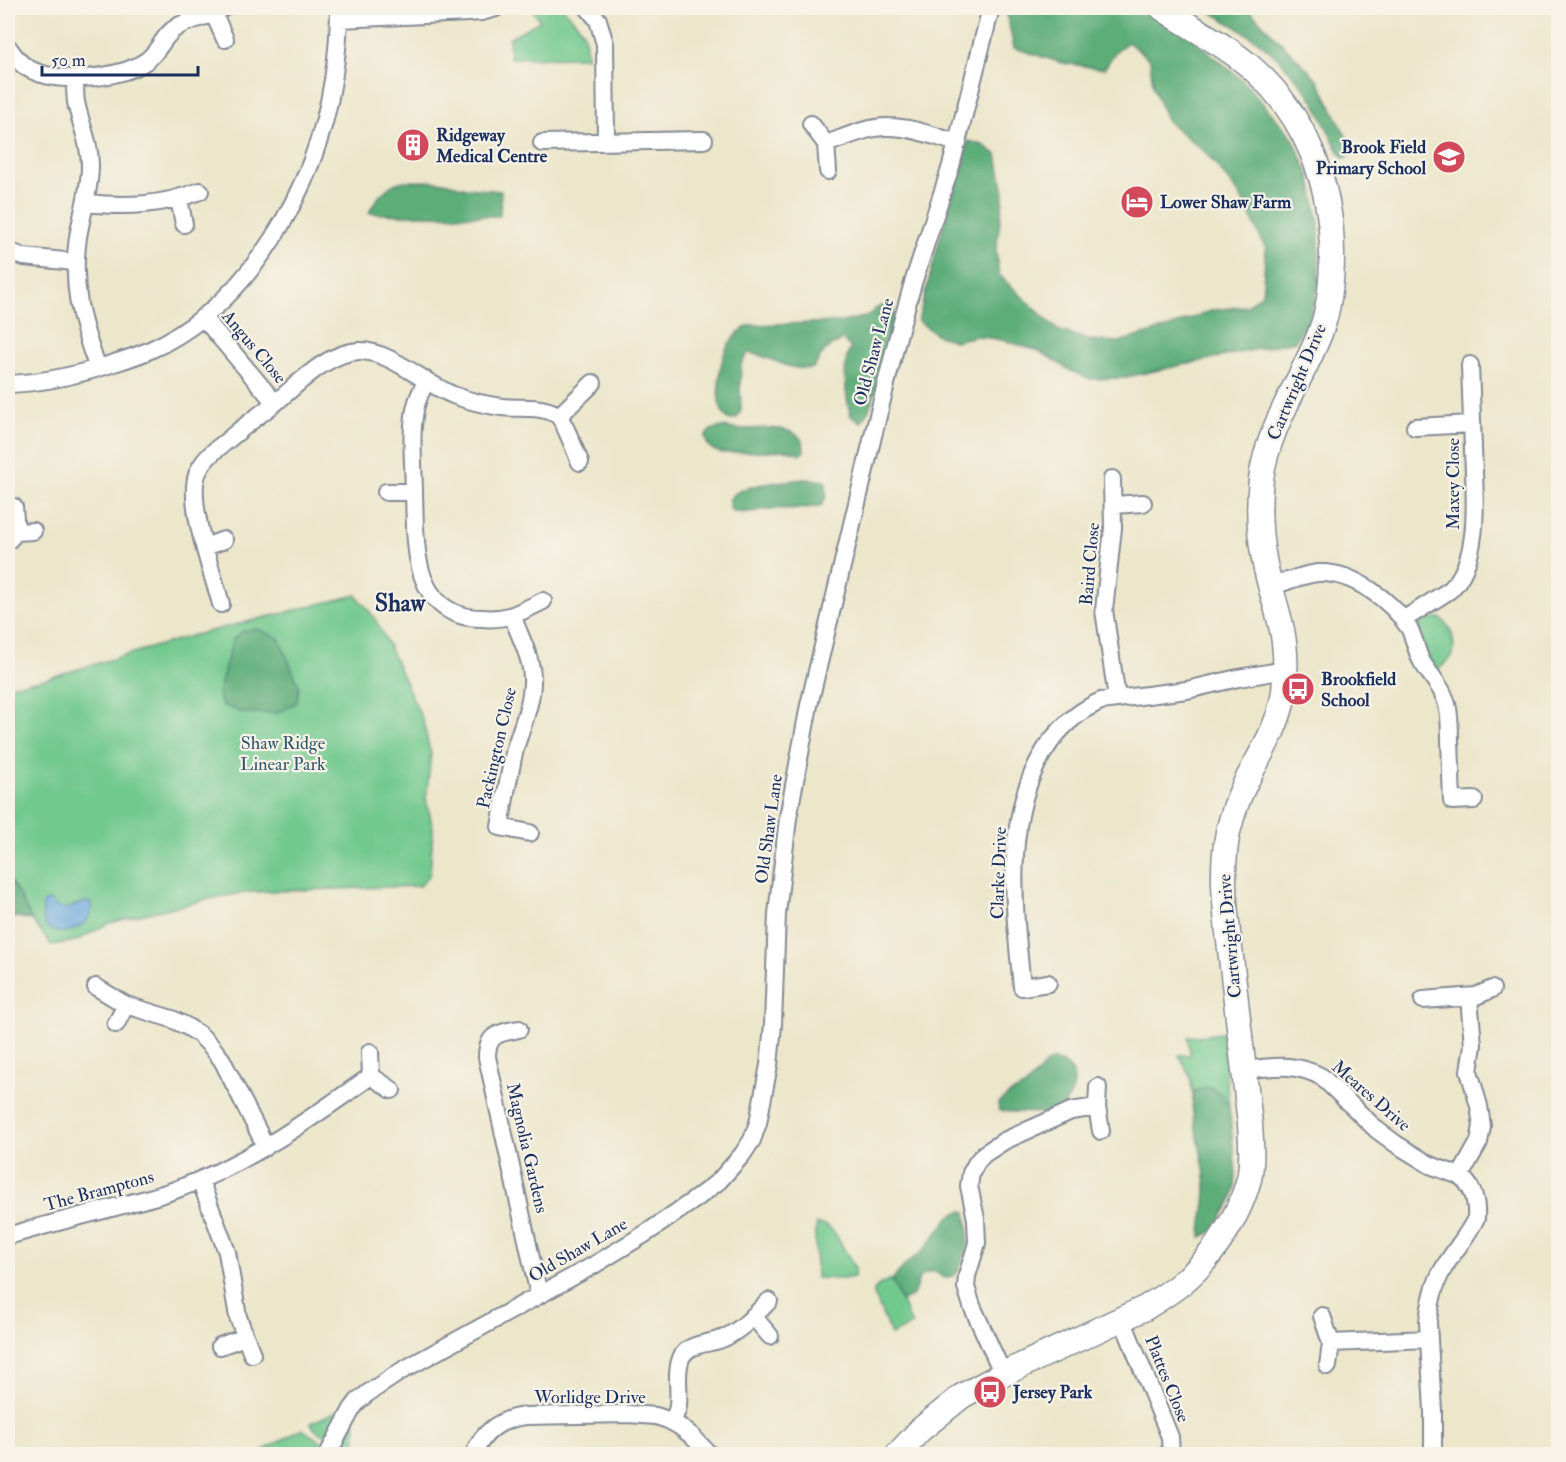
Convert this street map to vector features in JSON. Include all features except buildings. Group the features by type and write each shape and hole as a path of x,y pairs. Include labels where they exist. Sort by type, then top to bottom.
{"street":[{"path":"8,384 49,381 79,374 149,351 190,327 240,282 279,229 297,196 313,158 333,82 339,13 468,13 496,8"},
{"path":"588,8 598,20 605,44 606,141"},
{"name":"Old Shaw Lane","path":"328,1455 352,1409 368,1393 404,1370 648,1232 719,1181 752,1140 764,1096 771,1045 775,937 788,818 805,725 897,340 958,143 991,8"},
{"name":"Cartwright Drive","path":"898,1455 920,1430 962,1396 1003,1374 1145,1308 1184,1282 1218,1244 1235,1216 1249,1178 1250,1124 1227,923 1224,856 1234,808 1274,729 1284,692 1282,630 1264,561 1260,535 1259,509 1262,477 1274,431 1322,327 1328,306 1332,237 1329,209 1307,140 1277,93 1255,70 1232,51 1162,8"},
{"path":"8,47 27,68 44,74 75,79 113,74 133,68 159,49 169,32 182,24 218,11 225,39"},
{"path":"75,79 76,102 89,150 90,177 78,235 75,284 86,338 98,368"},
{"path":"812,124 826,144 828,171"},
{"path":"826,144 888,126 958,143"},
{"path":"542,143 704,140"},
{"path":"86,203 134,206 179,199 200,190"},
{"path":"179,199 184,224"},
{"path":"8,251 24,257 75,262"},
{"name":"Angus Close","path":"203,316 275,403"},
{"name":"Angus Close","path":"221,604 198,520 194,494 198,470 211,455 328,361 361,351 385,357 452,395 500,407 549,411 559,416"},
{"name":"Maxey Close","path":"1403,620 1450,590 1462,576 1467,564 1475,515 1470,365"},
{"path":"426,381 414,414 414,492 417,555 430,593 444,607 463,617 485,619 512,615 543,601"},
{"path":"580,462 559,416 593,383"},
{"name":"Maxey Close","path":"1415,427 1472,424"},
{"name":"Baird Close","path":"1112,479 1113,535 1104,610 1117,698"},
{"path":"386,492 414,492"},
{"name":"Baird Close","path":"1114,505 1143,503"},
{"path":"14,507 12,537 33,531"},
{"path":"205,547 224,540"},
{"path":"1270,586 1319,573 1339,576 1360,584 1383,599 1403,620 1412,635 1423,663 1439,684 1446,702 1449,717 1452,801 1474,800"},
{"name":"Packington Close","path":"512,615 530,665 532,685 528,710 504,798 500,827 530,833"},
{"name":"Clarke Drive","path":"1048,983 1022,987 1016,913 1016,841 1028,787 1036,766 1058,732 1074,717 1101,701 1187,690 1285,670"},
{"path":"96,987 126,1005 172,1019 198,1034 211,1046 222,1060 266,1147"},
{"path":"1423,1000 1469,997 1492,989"},
{"path":"1433,1455 1428,1322 1434,1289 1441,1272 1476,1218 1474,1198 1469,1186 1460,1176 1479,1142 1482,1126 1469,1071 1473,1045 1469,997"},
{"path":"116,1024 126,1005"},
{"name":"Magnolia Gardens","path":"519,1029 496,1035 487,1048 487,1057 539,1295"},
{"path":"370,1052 371,1076 392,1090"},
{"name":"Meares Drive","path":"1244,1070 1280,1066 1313,1072 1332,1085 1377,1130 1396,1144 1430,1165 1460,1176"},
{"name":"The Bramptons","path":"8,1236 153,1197 200,1180 266,1147 371,1076"},
{"path":"1098,1087 1096,1107 1101,1131"},
{"path":"1003,1374 972,1306 966,1287 977,1243 976,1219 969,1186 971,1173 980,1158 1004,1141 1071,1111 1096,1107"},
{"path":"200,1180 226,1252 236,1308 252,1354"},
{"path":"672,1422 678,1408 679,1368 682,1356 693,1347 725,1338 769,1301"},
{"path":"753,1316 770,1336"},
{"path":"1322,1316 1330,1343 1328,1366"},
{"name":"Plattes Close","path":"1122,1319 1170,1437 1171,1455"},
{"path":"220,1346 245,1337"},
{"path":"1330,1343 1429,1339"},
{"name":"Worlidge Drive","path":"474,1455 482,1437 491,1428 513,1417 642,1415 656,1416 672,1422 692,1436 709,1455"}],"green space":[{"path":"535,8 563,8 584,34 587,57 510,58 509,38 540,21 533,10"},
{"path":"1009,8 1157,8 1242,80 1293,138 1311,179 1319,224 1319,284 1310,316 1295,341 1122,378 1090,379 1071,371 1039,351 1002,340 977,336 954,341 939,336 918,321 968,141 983,145 997,155 1004,193 996,250 999,275 1058,330 1088,340 1119,342 1167,328 1213,310 1247,306 1262,294 1266,249 1240,195 1206,153 1166,120 1153,86 1150,60 1128,42 1116,51 1104,69 1062,63 1014,48 1007,15"},
{"path":"1204,8 1247,8 1318,80 1350,144 1351,154 1344,159 1311,97 1278,59 1256,40"},
{"path":"403,181 424,181 501,191 500,216 369,213 390,186"},
{"path":"886,305 891,306 894,310 894,316 876,389 861,422 851,416 849,409 845,371 851,348 842,339 826,350 813,368 795,368 748,353 741,364 741,410 737,418 729,420 723,413 719,387 723,357 730,342 742,329 751,325 843,322 868,316 874,310"},
{"path":"722,427 788,431 797,435 802,441 804,451 801,454 788,450 721,453 710,448 705,436 711,430"},
{"path":"805,479 826,483 826,496 822,505 809,508 732,511 729,502 733,495 743,490 771,483"},
{"name":"Shaw Ridge Linear Park","path":"356,595 374,617 384,636 423,721 431,755 426,799 433,828 430,874 420,886 248,892 136,916 107,924 76,941 51,945 32,920 17,917 8,919 8,686 41,680 194,635"},
{"path":"1423,616 1425,619 1440,618 1448,625 1452,634 1453,655 1437,671 1422,645 1420,623"},
{"path":"257,629 279,638 299,686 297,702 278,713 243,713 222,705 218,694 233,639 243,631"},
{"path":"8,878 32,920 17,917 8,919"},
{"path":"1222,1033 1229,1106 1219,1093 1194,1091 1193,1096 1190,1076 1179,1055 1190,1055 1188,1037"},
{"path":"1051,1061 1058,1061 1068,1066 1073,1075 1072,1092 1061,1110 1049,1113 999,1110 998,1103 1026,1086"},
{"path":"1209,1087 1219,1093 1229,1106 1236,1173 1235,1190 1230,1204 1212,1232 1201,1237 1206,1183 1192,1102 1194,1092"},
{"path":"961,1211 966,1212 968,1244 959,1270 955,1275 945,1278 933,1271 926,1273 919,1279 911,1297 901,1301 892,1280 908,1262 923,1251 950,1216"},
{"path":"817,1224 826,1226 837,1237 855,1268 854,1277 816,1278 815,1233"},
{"path":"892,1280 912,1325 891,1335 874,1294 877,1287"},
{"path":"339,1410 342,1411 327,1436 317,1431 312,1425 311,1423"},
{"path":"355,1422 355,1454 338,1454"},
{"path":"302,1429 323,1443 317,1454 264,1453 264,1450"}],"water":[{"path":"50,901 65,909 90,902 92,910 89,917 76,928 58,932 51,930 43,919 43,905"}],"place":[{"name":"Ridgeway Medical Centre","path":"413,145"},
{"name":"Brook Field Primary School","path":"1449,157"},
{"name":"Lower Shaw Farm","path":"1137,202"},
{"name":"Brookfield School","path":"1298,689"},
{"name":"Jersey Park","path":"990,1392"}],"district":[{"name":"Shaw","path":"400,603"}]}
